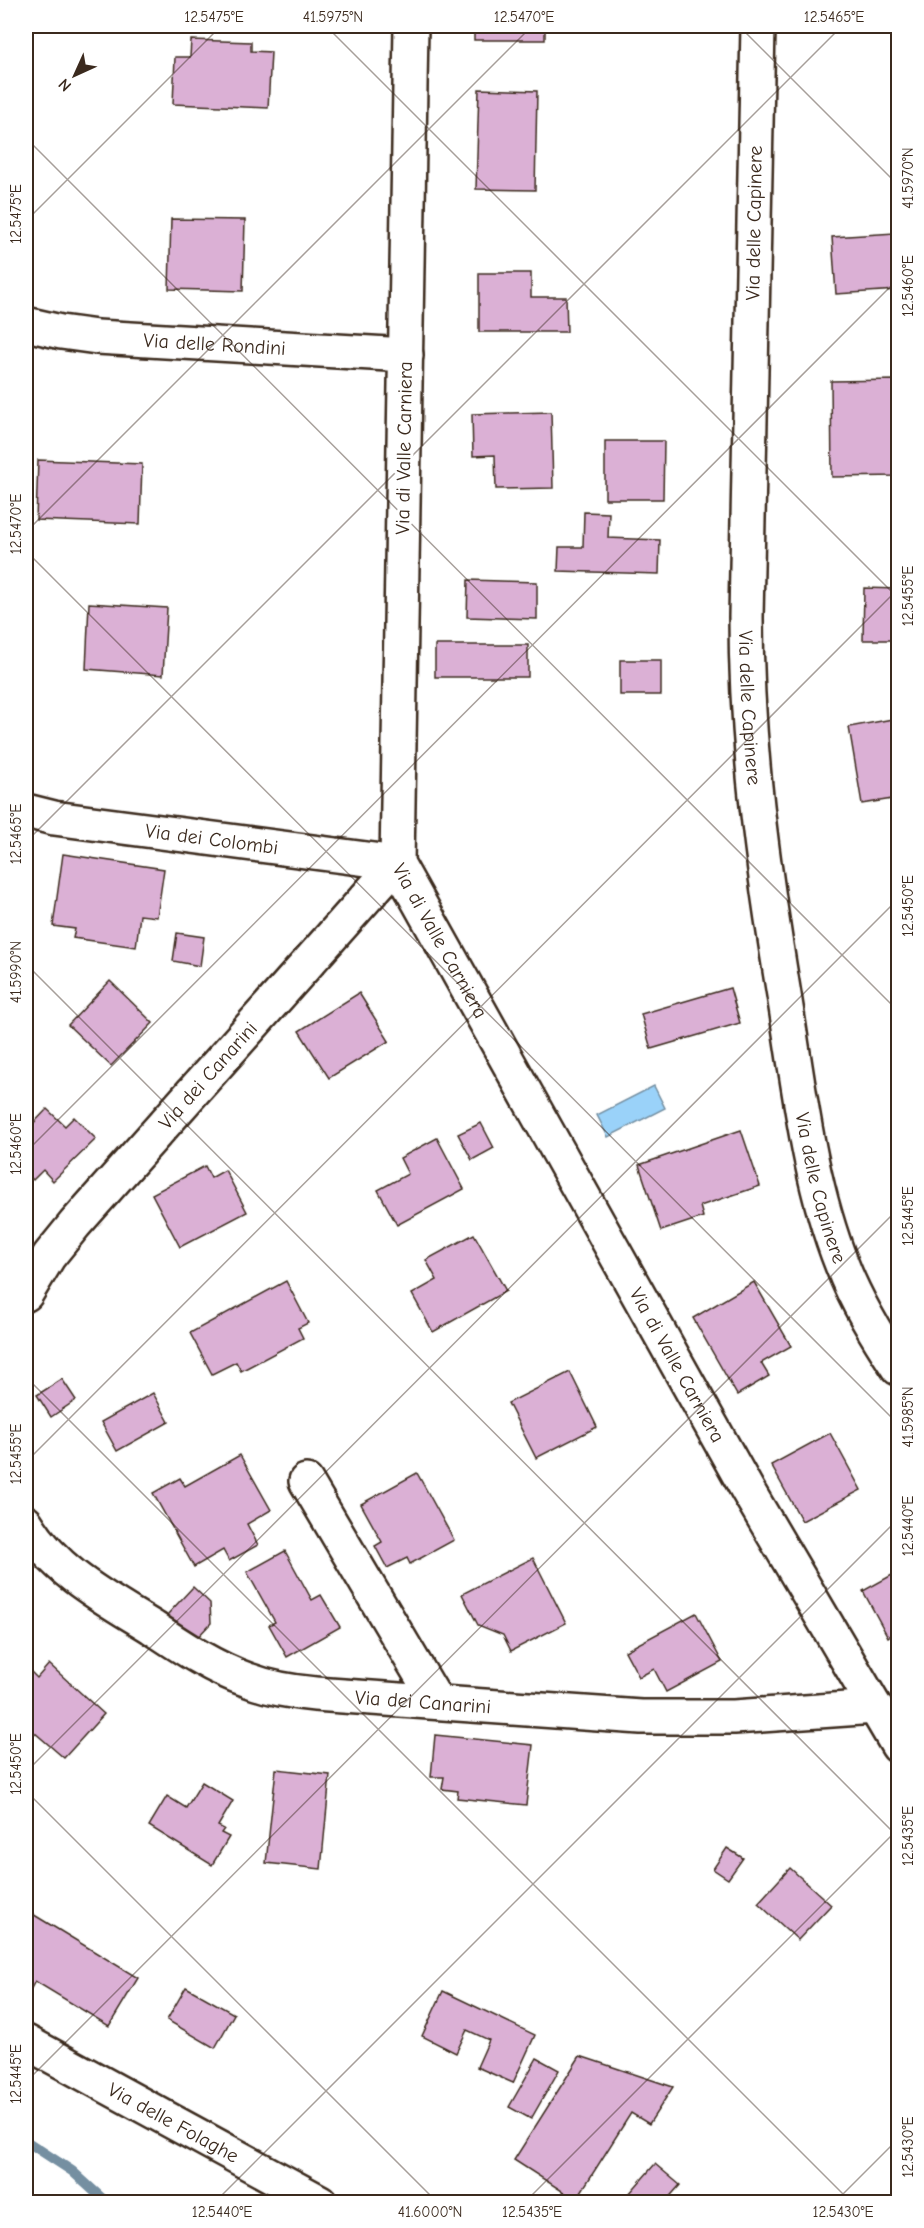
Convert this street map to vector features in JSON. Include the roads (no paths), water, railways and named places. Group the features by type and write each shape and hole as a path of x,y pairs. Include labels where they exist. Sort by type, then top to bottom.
{"street":[{"name":"Via di Valle Carniera","path":"411,26 397,862 748,1491 898,1746"},
{"name":"Via delle Capinere","path":"758,26 746,650 755,806 804,1118 821,1200 836,1250 853,1290 898,1368"},
{"name":"Via delle Rondini","path":"26,324 97,337 406,355"},
{"name":"Via dei Colombi","path":"26,810 54,818 397,862"},
{"name":"Via dei Canarini","path":"26,1294 49,1256 75,1224 397,862"},
{"path":"306,1481 437,1702"},
{"name":"Via dei Canarini","path":"26,1523 51,1557 81,1582 209,1663 249,1681 309,1693 653,1717 734,1717 875,1707"},
{"name":"Via delle Folaghe","path":"26,2042 320,2202"}],"water":[{"path":"654,1086 665,1108 608,1137 597,1115"}],"waterway":[{"path":"26,2141 72,2171 106,2202"}]}
